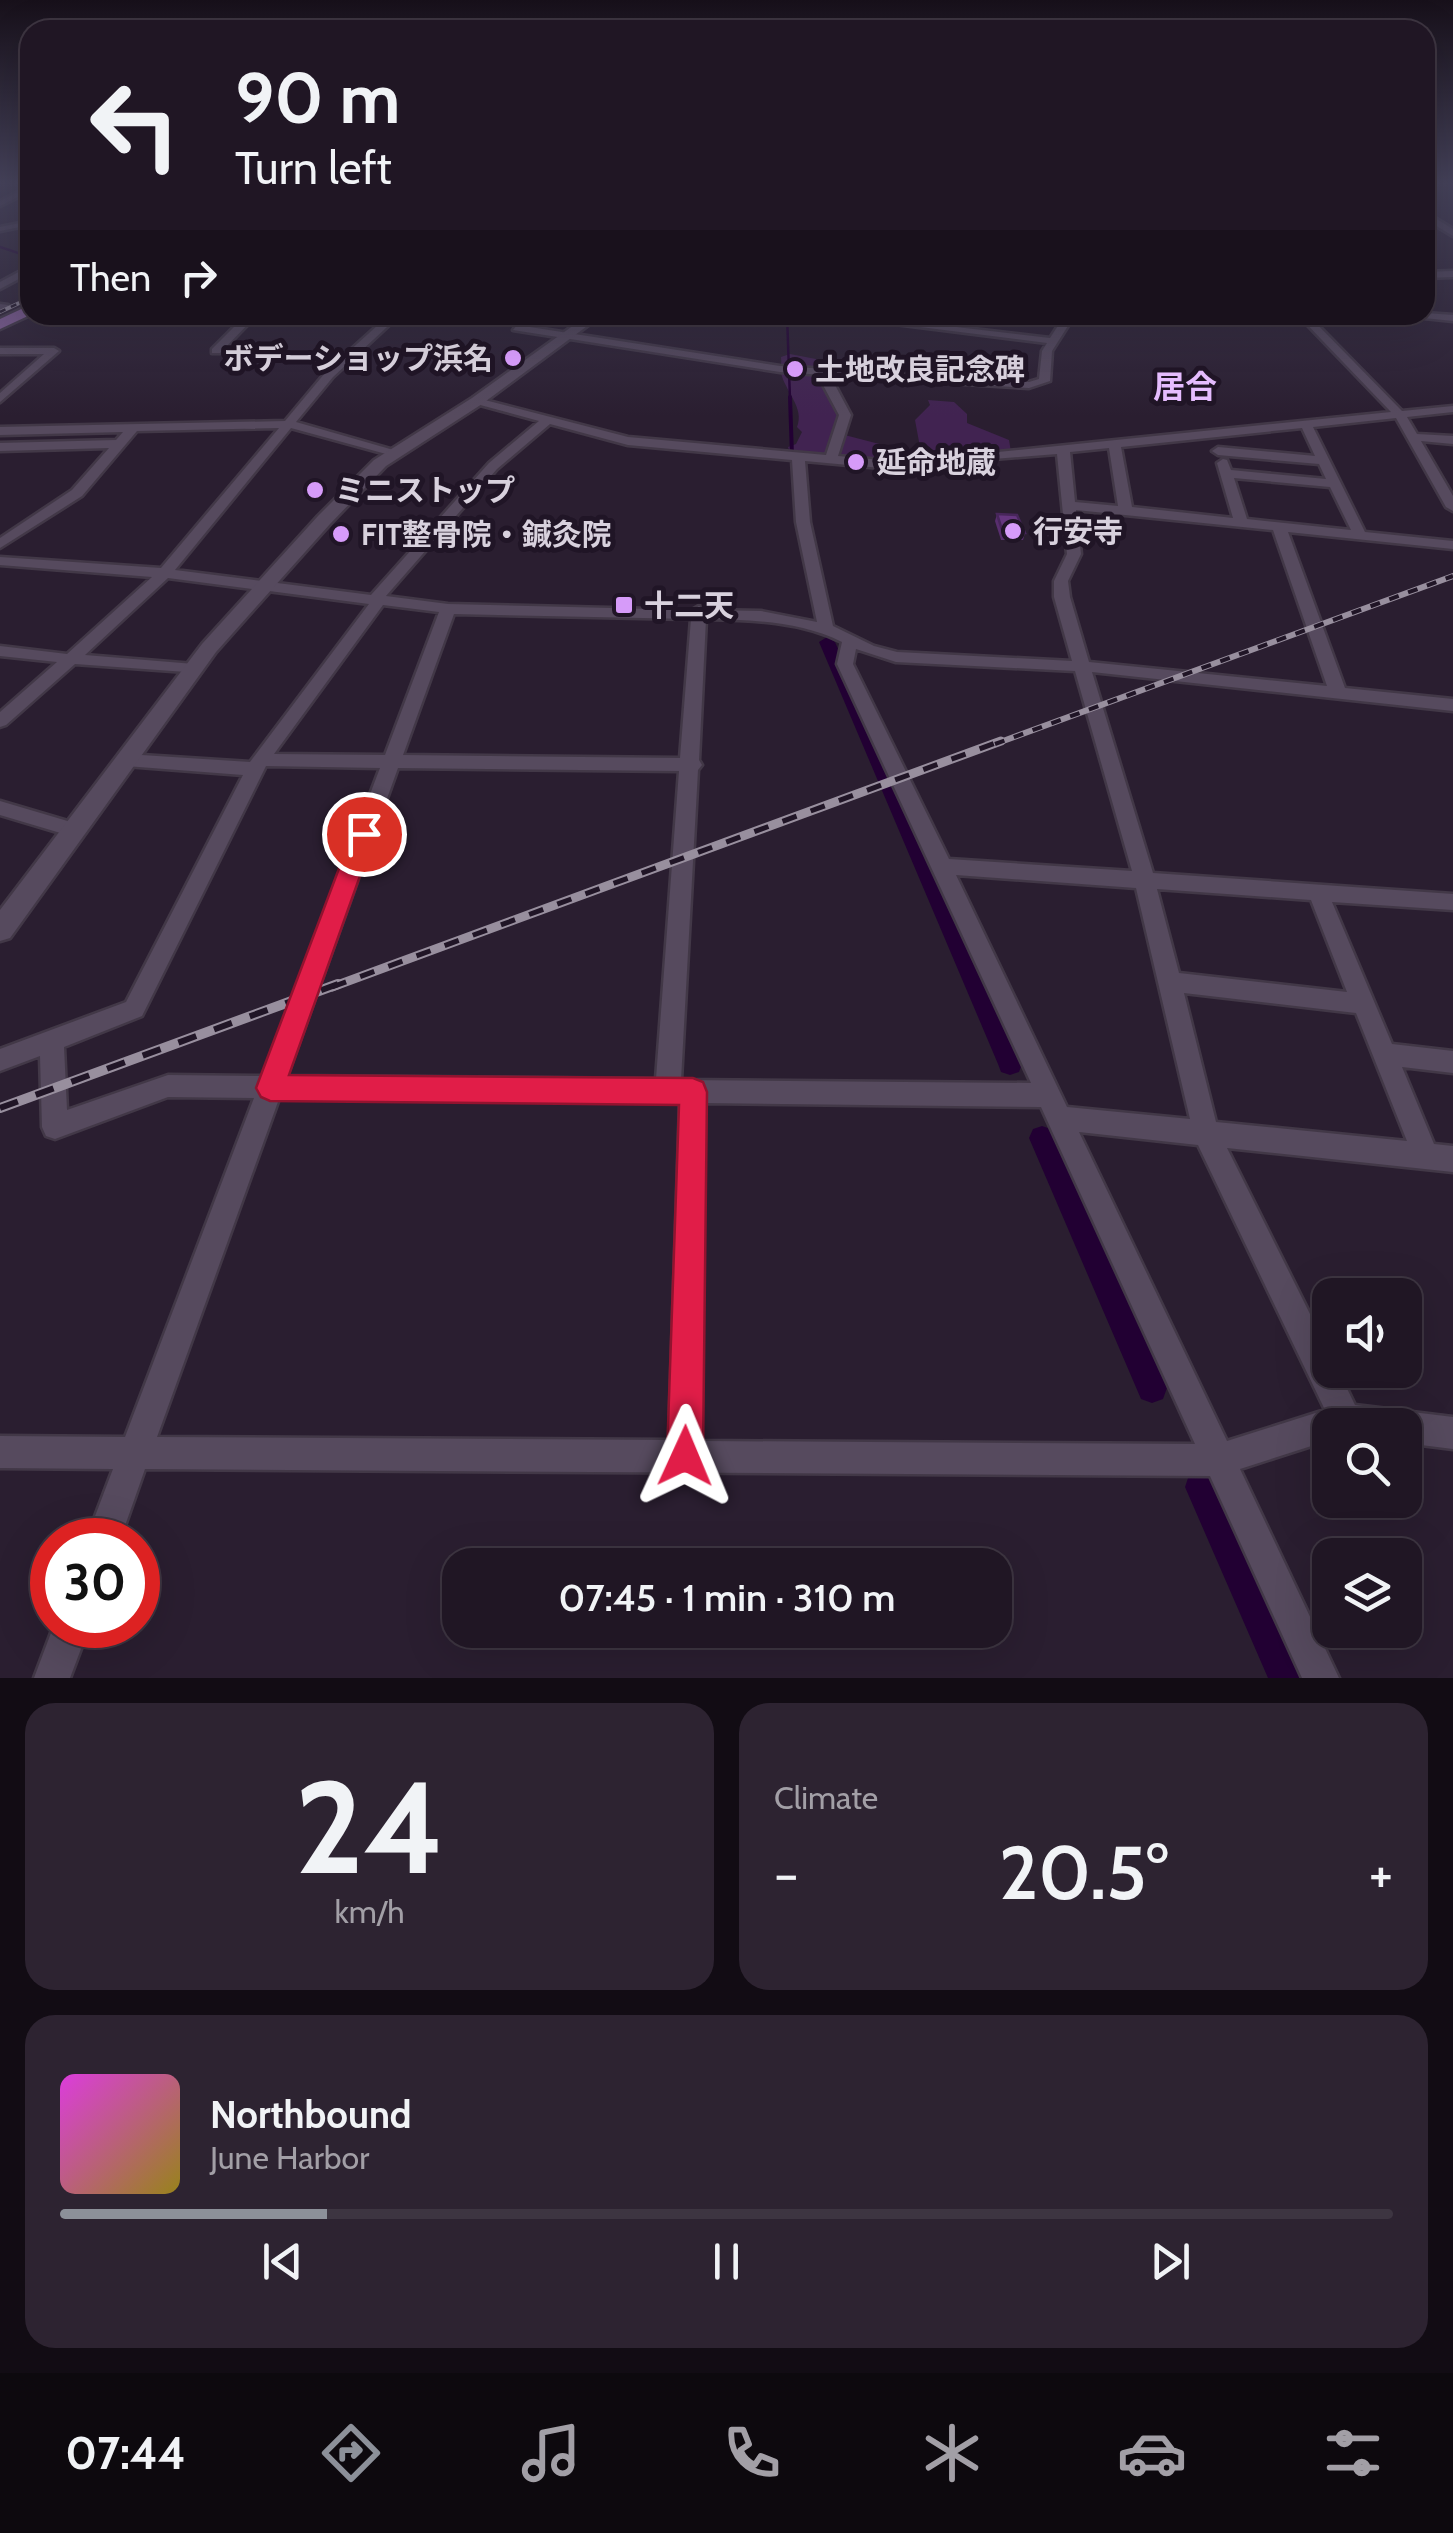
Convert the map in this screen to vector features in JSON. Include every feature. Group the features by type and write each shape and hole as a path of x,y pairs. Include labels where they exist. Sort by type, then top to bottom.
{"street":[{"path":"216,351 242,325"},
{"path":"0,721 164,573 332,371 384,325"},
{"path":"0,930 194,669 264,586 393,454 477,401 582,325"},
{"path":"916,325 1054,341"},
{"path":"517,328 789,370 1036,384 1044,381 1047,351 1064,325"},
{"path":"1313,325 1398,414 1453,507"},
{"path":"0,351 54,352 0,399"},
{"path":"829,374 845,415 830,462"},
{"path":"477,401 610,438 881,464 998,456 1453,409"},
{"path":"0,1060 134,1009 258,765 378,599 493,466 549,419"},
{"path":"0,431 290,424 393,454"},
{"path":"1305,424 1360,535"},
{"path":"0,544 77,493 133,428"},
{"path":"1211,433 1241,523"},
{"path":"1411,437 1453,440"},
{"path":"1114,443 1126,512"},
{"path":"0,447 119,444"},
{"path":"1063,448 1074,554 1061,589 1144,878 1206,1133 1341,1408"},
{"path":"1218,452 1323,461"},
{"path":"798,458 803,522 826,628"},
{"path":"1226,473 1335,484"},
{"path":"1068,505 1453,546"},
{"path":"1279,527 1338,692"},
{"path":"0,561 164,573 448,609 699,612 826,628 882,653 928,660 1081,666 1453,705"},
{"path":"111,1518 448,609"},
{"path":"685,1456 681,1092 699,612"},
{"path":"850,640 844,651 845,664 1321,1678"},
{"path":"0,652 194,669"},
{"path":"126,760 258,765 390,761 692,764"},
{"path":"0,808 74,830"},
{"path":"942,866 1453,902"},
{"path":"1318,890 1382,1054 1440,1157"},
{"path":"1169,982 1361,1004"},
{"path":"52,1042 55,1127 168,1086 681,1092 1054,1106 1206,1133 1440,1157"},
{"path":"1382,1054 1453,1062"},
{"path":"1422,1428 1453,1433"},
{"path":"0,1452 1219,1460 1312,1430"},
{"path":"52,1678 63,1648"}],"shaded area":[{"path":"790,354 847,365 823,380 827,392 841,406 837,433 887,446 894,450 895,460 791,455 788,447 796,444 802,432 797,427 797,406 781,373 781,357"},
{"path":"928,400 954,402 967,414 967,423 1009,440 1011,452 922,458 915,420 930,405"}],"building":[{"path":"997,514 1017,515 1025,533 1003,533"}],"waterway":[{"path":"787,325 790,399"},
{"path":"790,397 792,456"},
{"path":"827,642 1010,1064"},
{"path":"1042,1138 1152,1388"},
{"path":"1201,1487 1287,1678"}],"railway":[{"path":"0,312 20,303"},
{"path":"995,744 1453,576"},
{"path":"332,987 1001,741"},
{"path":"0,1108 338,984"}],"place":[{"name":"ボデーショップ浜名","path":"513,358"},
{"name":"土地改良記念碑","path":"795,369"},
{"name":"延命地蔵","path":"856,462"},
{"name":"ミニストップ","path":"315,490"},
{"name":"行安寺","path":"1013,531"},
{"name":"FIT整骨院・鍼灸院","path":"341,534"},
{"name":"十二天","path":"624,605"}],"district":[{"name":"居合","path":"1185,386"}],"route":[{"path":"364,834 270,1088 693,1092 685,1456"}]}
